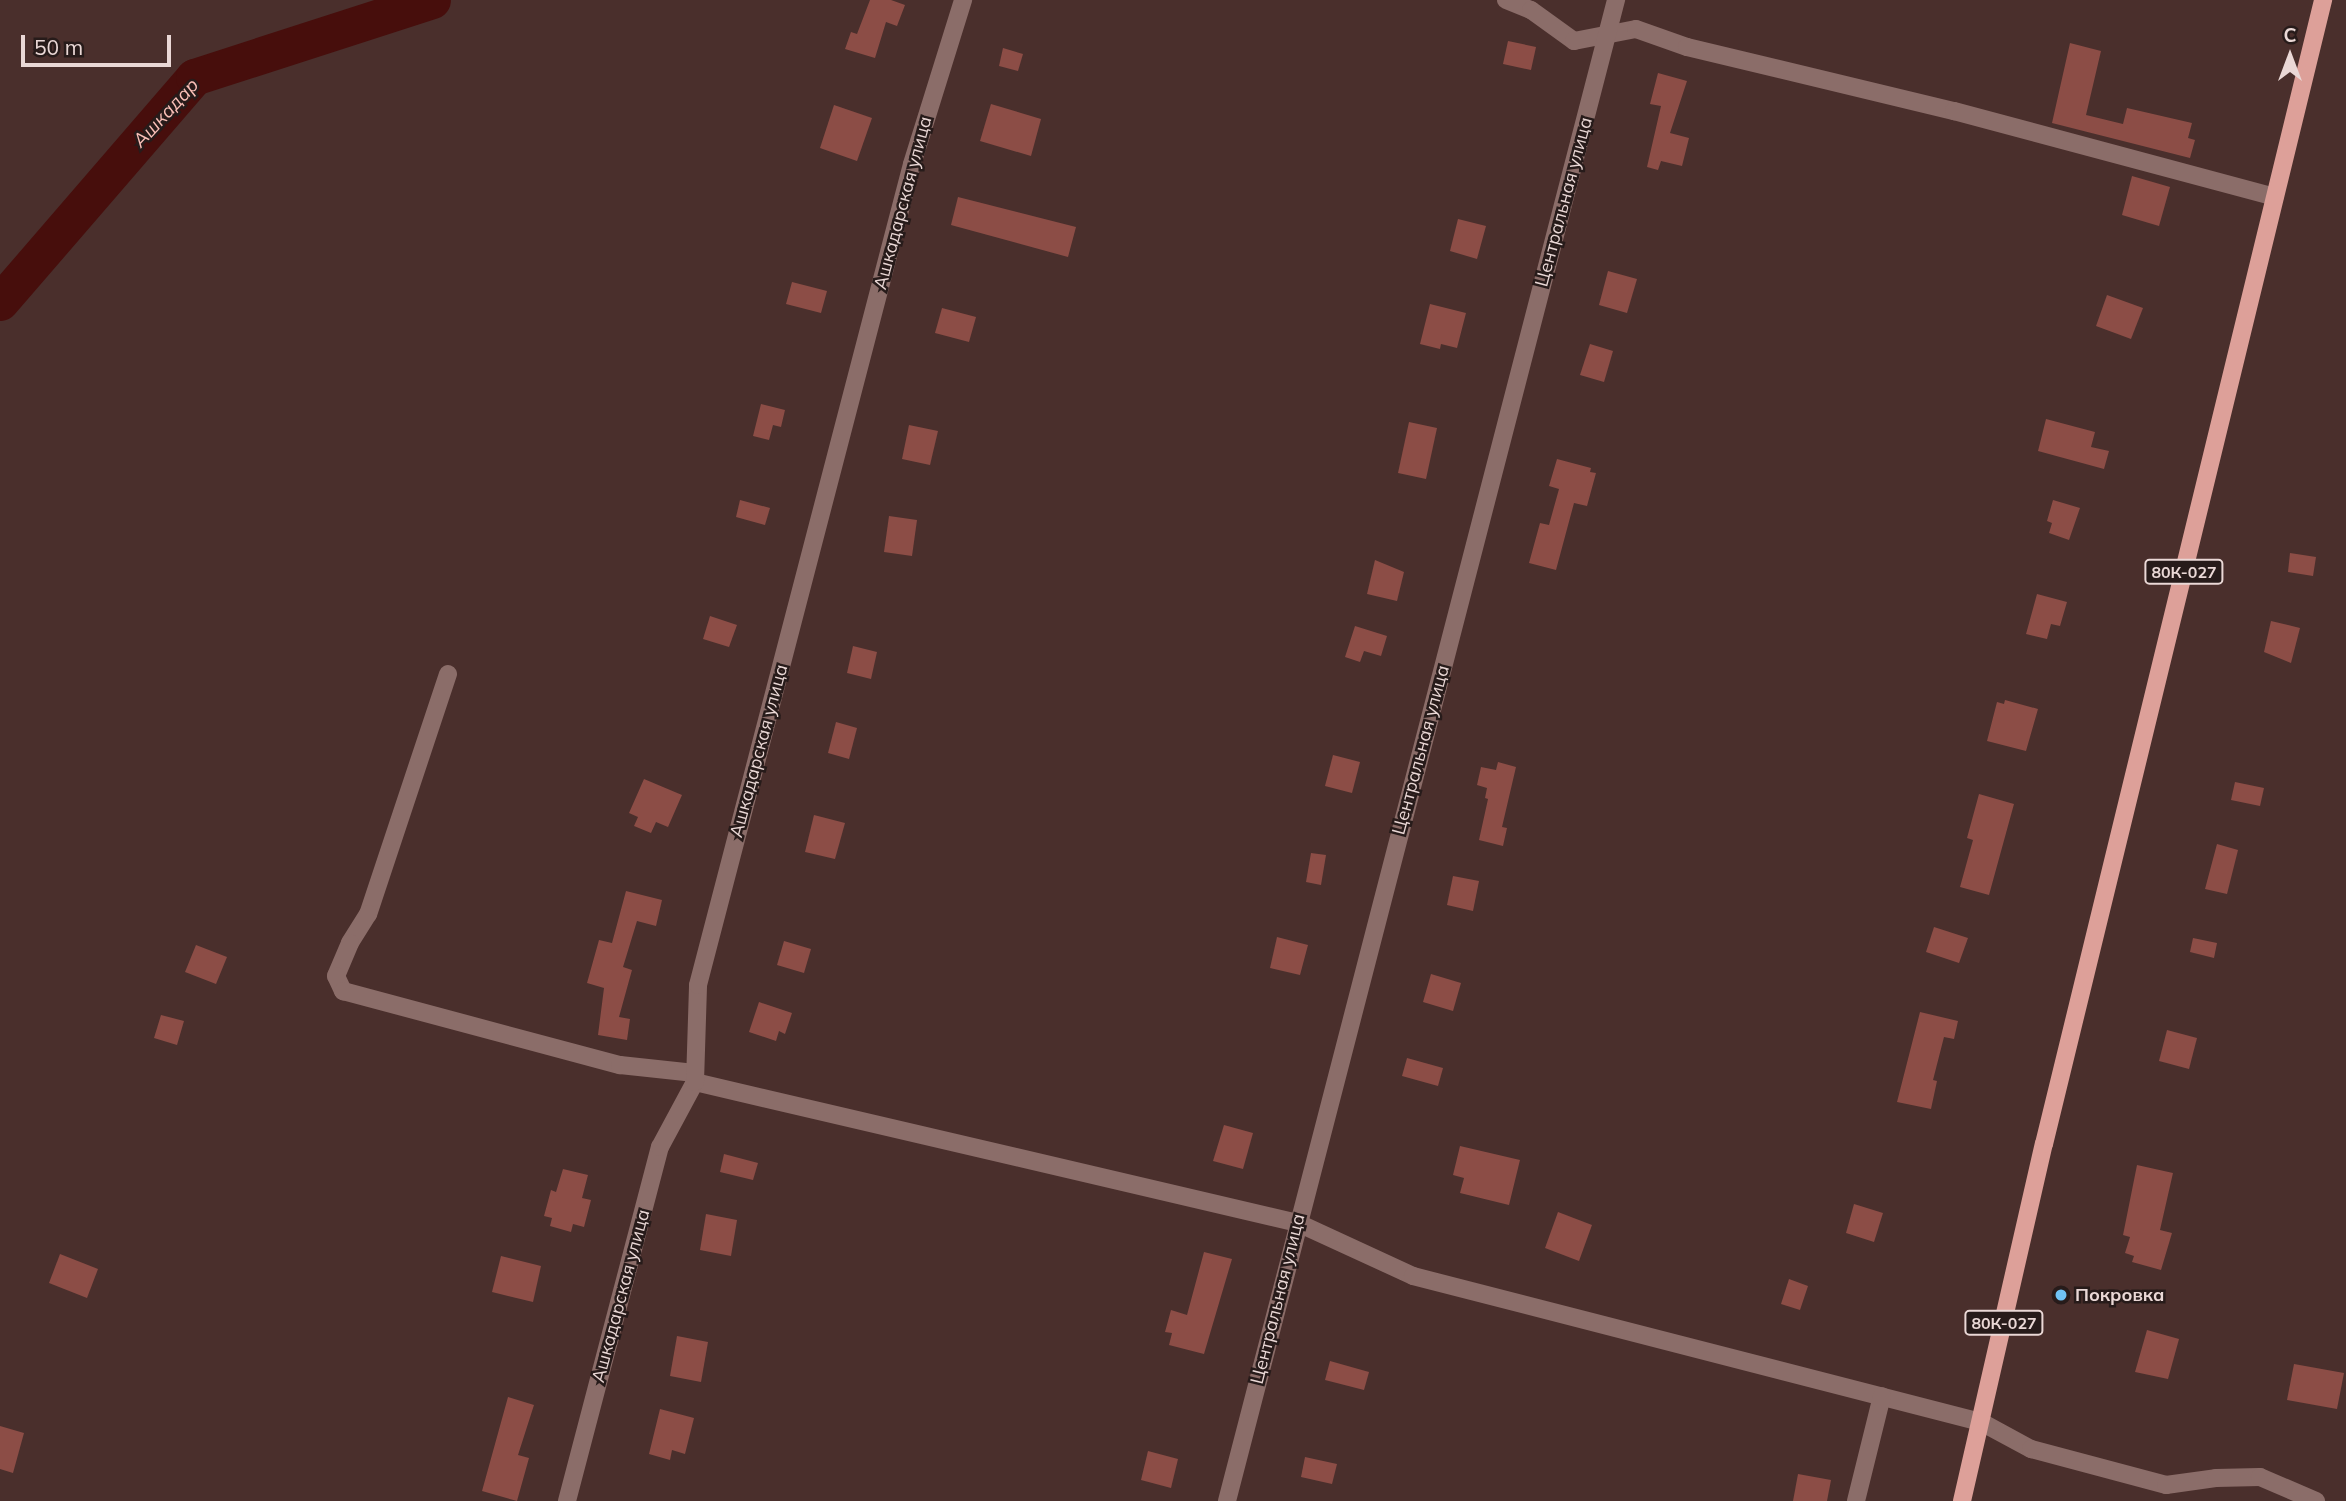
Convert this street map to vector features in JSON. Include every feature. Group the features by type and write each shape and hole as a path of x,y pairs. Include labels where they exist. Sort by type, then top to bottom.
{"main road":[{"name":"80К-027","path":"1962,1501 2044,1144 2323,0"}],"street":[{"name":"Ашкадарская улица","path":"567,1501 660,1147 695,1078 698,985 912,164 963,0"},
{"path":"1506,0 1531,10 1574,41 1636,29 1687,47 1954,111 2275,197"},
{"name":"Центральная улица","path":"1227,1501 1616,0"},
{"path":"448,674 368,914 350,943 336,976 343,991 620,1065 695,1078 1298,1223 1413,1276 1981,1422 2031,1449 2166,1485 2216,1478 2260,1477 2316,1501"},
{"path":"1856,1501 1882,1396"}],"building":[{"path":"870,0 891,0 905,5 897,26 886,22 875,58 845,49 851,32 857,34"},
{"path":"1508,41 1536,47 1531,70 1503,64"},
{"path":"2070,43 2101,51 2086,115 2123,124 2127,108 2192,123 2188,138 2195,140 2190,158 2052,123"},
{"path":"1003,48 1023,54 1018,71 999,66"},
{"path":"1658,73 1687,81 1670,133 1689,138 1682,166 1661,161 1658,170 1647,167 1661,106 1650,104"},
{"path":"991,104 1041,119 1031,156 980,141"},
{"path":"834,105 872,118 857,161 820,148"},
{"path":"2132,176 2170,187 2159,226 2122,215"},
{"path":"958,197 1076,227 1068,257 951,225"},
{"path":"1458,219 1486,226 1477,259 1450,251"},
{"path":"1608,271 1637,279 1627,313 1599,305"},
{"path":"792,282 827,291 821,313 786,304"},
{"path":"2107,295 2143,308 2131,339 2096,326"},
{"path":"1430,304 1466,313 1457,348 1441,344 1440,349 1420,344"},
{"path":"942,308 976,317 969,342 935,333"},
{"path":"1590,344 1613,351 1604,382 1580,375"},
{"path":"761,404 785,410 781,427 773,425 769,440 753,436"},
{"path":"2046,419 2095,432 2091,447 2109,451 2104,469 2038,451"},
{"path":"1409,422 1437,428 1426,479 1398,473"},
{"path":"909,425 938,431 930,465 902,459"},
{"path":"1557,459 1591,468 1590,472 1596,473 1587,506 1574,503 1556,570 1529,563 1540,523 1549,525 1559,489 1549,486"},
{"path":"740,500 770,508 765,525 736,517"},
{"path":"2053,500 2080,508 2069,540 2049,533 2052,523 2047,521"},
{"path":"889,516 917,520 912,556 884,552"},
{"path":"2290,553 2316,557 2313,576 2288,572"},
{"path":"1375,560 1404,572 1397,601 1367,594"},
{"path":"2037,594 2067,602 2060,626 2051,624 2047,639 2026,634"},
{"path":"710,616 737,625 729,647 703,639"},
{"path":"2271,621 2300,628 2291,663 2264,652"},
{"path":"1355,626 1387,636 1381,656 1364,651 1360,662 1345,657"},
{"path":"853,646 877,652 871,679 847,673"},
{"path":"2005,700 2038,709 2026,751 1987,741 1997,702 2004,704"},
{"path":"836,722 857,728 849,759 828,753"},
{"path":"1333,755 1360,762 1352,793 1325,786"},
{"path":"1498,762 1516,767 1502,827 1507,828 1503,846 1479,840 1488,799 1485,798 1487,788 1477,785 1481,767 1496,770"},
{"path":"644,779 682,795 668,827 656,822 651,833 634,826 638,817 629,813"},
{"path":"2235,782 2264,788 2260,806 2231,800"},
{"path":"1979,794 2014,804 1989,895 1960,887 1973,840 1967,838"},
{"path":"814,815 845,823 835,859 805,852"},
{"path":"2217,844 2238,850 2227,894 2205,889"},
{"path":"1311,853 1326,855 1321,885 1306,882"},
{"path":"1453,876 1479,881 1473,911 1447,905"},
{"path":"626,891 662,900 656,926 637,921 623,967 632,970 619,1017 630,1019 627,1040 598,1035 604,988 587,983 599,940 612,943"},
{"path":"1934,927 1968,938 1959,963 1926,952"},
{"path":"1277,937 1308,945 1300,975 1270,968"},
{"path":"2193,938 2217,943 2214,958 2190,952"},
{"path":"784,941 811,949 804,973 777,965"},
{"path":"196,945 227,957 216,984 185,972"},
{"path":"1431,974 1461,983 1453,1011 1423,1002"},
{"path":"759,1002 792,1013 785,1034 779,1031 776,1041 749,1032"},
{"path":"1920,1012 1958,1021 1954,1039 1944,1037 1933,1080 1937,1081 1931,1109 1897,1102"},
{"path":"161,1015 184,1021 177,1045 154,1038"},
{"path":"2167,1030 2197,1038 2189,1069 2159,1061"},
{"path":"1407,1058 1443,1068 1438,1086 1402,1076"},
{"path":"1224,1125 1253,1133 1243,1169 1213,1161"},
{"path":"1460,1146 1520,1160 1509,1205 1460,1193 1464,1178 1453,1175"},
{"path":"724,1154 758,1163 753,1180 720,1172"},
{"path":"2137,1165 2173,1173 2160,1230 2172,1233 2161,1270 2132,1262 2134,1256 2125,1253 2130,1237 2123,1235"},
{"path":"563,1169 588,1175 582,1198 591,1200 584,1227 573,1224 571,1232 550,1226 552,1218 544,1216 551,1190 556,1192"},
{"path":"1854,1204 1883,1213 1874,1242 1846,1233"},
{"path":"1558,1212 1592,1225 1579,1261 1545,1248"},
{"path":"706,1214 737,1220 731,1256 700,1250"},
{"path":"1204,1252 1232,1259 1204,1354 1169,1345 1172,1333 1165,1332 1171,1310 1187,1315"},
{"path":"60,1254 98,1269 87,1298 49,1283"},
{"path":"501,1256 541,1266 533,1302 492,1292"},
{"path":"1789,1279 1808,1286 1800,1310 1781,1304"},
{"path":"2147,1330 2179,1339 2168,1379 2135,1372"},
{"path":"677,1336 708,1342 701,1382 670,1376"},
{"path":"1330,1361 1369,1372 1364,1390 1325,1380"},
{"path":"2294,1364 2344,1373 2337,1409 2287,1400"},
{"path":"508,1397 534,1405 518,1455 529,1458 517,1501 482,1491"},
{"path":"660,1409 694,1418 685,1454 672,1450 670,1460 649,1454"},
{"path":"0,1426 24,1433 13,1473 0,1469"},
{"path":"1148,1451 1178,1459 1171,1488 1141,1480"},
{"path":"1305,1457 1337,1464 1332,1484 1301,1477"},
{"path":"1798,1474 1831,1480 1827,1501 1793,1501"}],"waterway":[{"name":"Ашкадар","path":"0,302 194,77 432,0"}],"place":[{"name":"Покровка","path":"2061,1295"}]}
